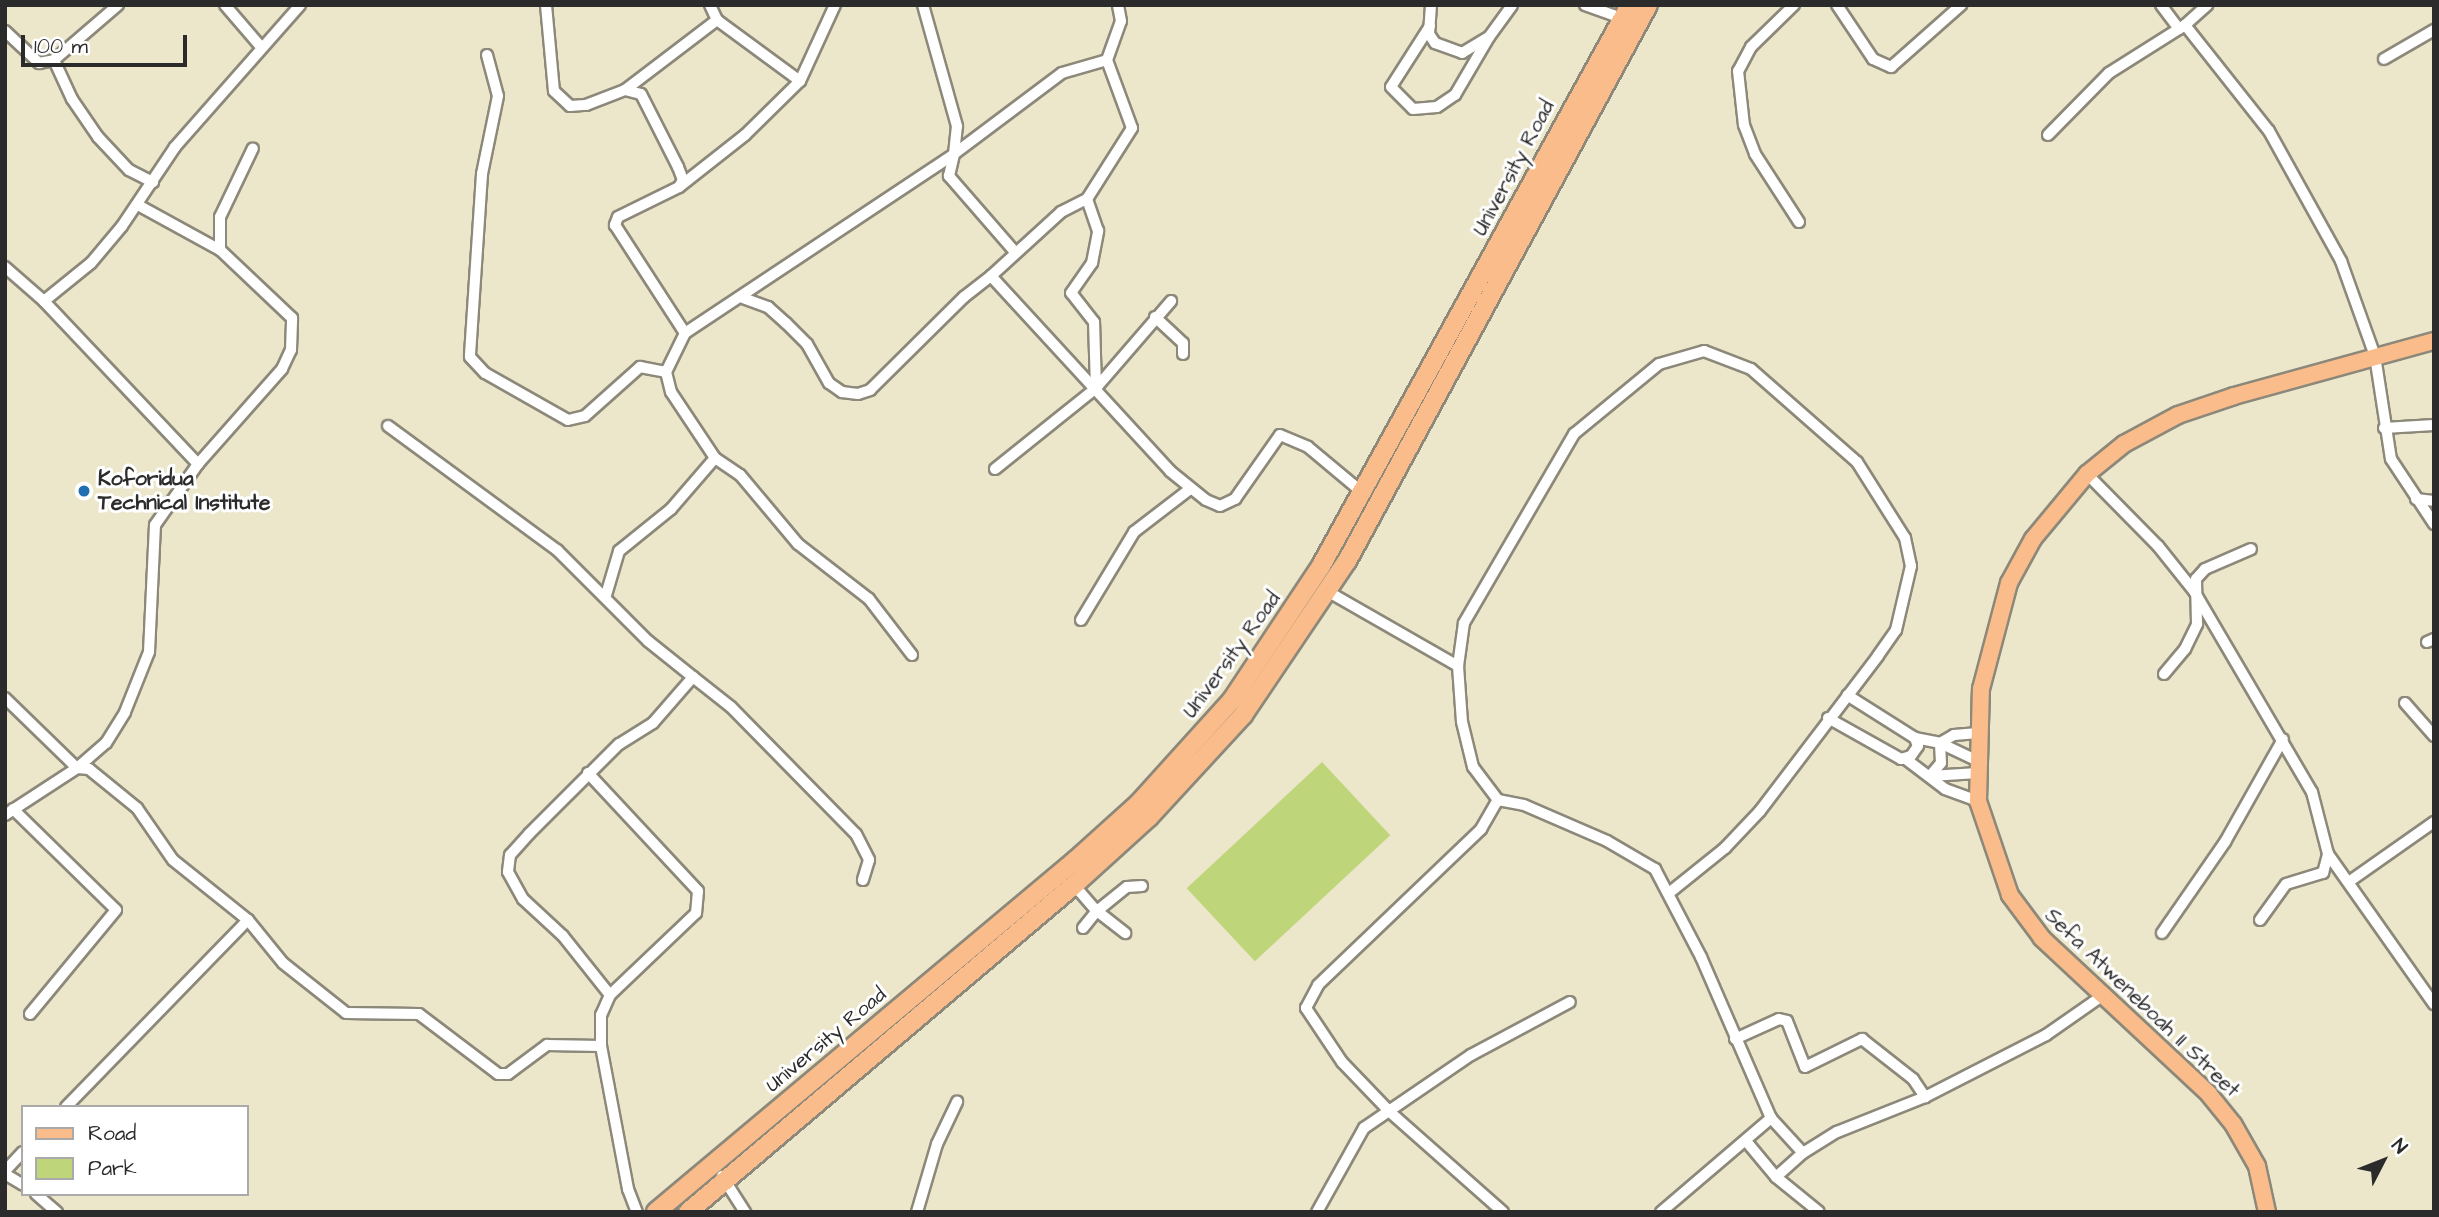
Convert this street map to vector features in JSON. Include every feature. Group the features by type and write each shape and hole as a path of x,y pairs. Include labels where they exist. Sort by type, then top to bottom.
{"highway":[{"name":"University Road","path":"688,1212 719,1173 1138,804 1232,701 1301,600 1362,492 1406,434 1648,5"},
{"name":"University Road","path":"656,1212 719,1173 1074,885 1149,817 1243,715 1327,591 1574,102 1627,12"}],"main road":[{"name":"Sefa Atweneboah II Street","path":"2267,1212 2257,1166 2233,1124 2209,1094 2102,996 2022,915 1997,868 1978,801 1981,689 2009,583 2033,539 2087,474 2124,444 2178,415 2434,341"}],"street":[{"path":"5,32 39,63 54,60 118,5"},
{"path":"225,5 261,47"},
{"path":"44,301 91,263 138,205 175,147 300,5"},
{"path":"546,5 554,91 570,106 586,105 625,90 717,20"},
{"path":"710,5 717,20 800,81"},
{"path":"685,333 615,225 618,218 679,187 746,135 800,81 835,5"},
{"path":"923,5 957,126 949,176 1015,252"},
{"path":"743,298 768,307 786,323 807,344 829,383 858,394 870,390 964,296 991,276 1060,212 1087,199 1132,128 1107,60 1121,21 1118,5"},
{"path":"1431,5 1430,26 1435,43 1462,53 1489,37"},
{"path":"1430,26 1391,86 1413,109 1437,107 1455,95 1489,37 1512,5"},
{"path":"1585,5 1627,12"},
{"path":"1794,5 1751,47 1738,71 1744,125 1755,154 1800,222"},
{"path":"1837,5 1873,58 1891,67 1961,5"},
{"path":"2161,5 2269,131 2340,261 2375,356 2384,397 2384,428 2391,458 2434,524"},
{"path":"2048,135 2109,73 2182,27 2207,5"},
{"path":"2384,59 2434,30"},
{"path":"486,55 498,96 482,174 470,358 485,373 568,420 585,416 640,367 666,372"},
{"path":"54,60 72,99 98,137 129,170 153,183"},
{"path":"912,655 869,599 798,544 740,475 715,458 671,393 666,372 685,333 743,298 775,271 954,154 1062,73 1107,60"},
{"path":"625,90 641,94 649,105 683,180 679,187"},
{"path":"220,250 220,218 253,148"},
{"path":"1087,199 1098,231 1092,262 1071,293 1094,322 1096,388"},
{"path":"30,1014 116,910 9,812 77,768 106,743 130,702 149,652 155,525 198,464 282,369 291,350 292,317 220,250 138,205"},
{"path":"5,267 44,301 198,464"},
{"path":"991,276 1071,368 1096,388 1189,489 1220,506 1235,499 1280,435 1308,447 1362,492"},
{"path":"995,469 1096,388 1171,301"},
{"path":"1155,317 1183,343 1182,354"},
{"path":"1669,893 1725,848 1760,811 1896,630 1911,566 1905,538 1857,461 1751,369 1704,351 1659,364 1574,434 1464,623 1458,666 1462,722 1473,767 1498,800 1524,806 1639,856 1655,869 1669,893 1771,1118 1803,1153"},
{"path":"2384,428 2434,425"},
{"path":"388,426 527,527 606,595 648,641 731,707 856,834 869,860 863,880"},
{"path":"606,595 619,551 671,509 715,458"},
{"path":"2087,474 2158,547 2194,591 2312,792 2328,855 2350,881 2377,929 2434,1004"},
{"path":"1081,620 1133,532 1189,489"},
{"path":"2416,499 2434,501"},
{"path":"2164,674 2185,649 2197,624 2194,591 2205,569 2250,549"},
{"path":"1327,591 1458,666"},
{"path":"610,995 578,951 523,900 508,872 510,855 619,744 653,723 682,694 693,677"},
{"path":"1847,695 1915,738 1940,743 1978,767"},
{"path":"5,698 77,768 89,769 137,808 173,860 248,920 283,963 346,1013 419,1014 498,1074 508,1074 547,1045 601,1046"},
{"path":"2406,703 2434,736"},
{"path":"1829,718 1907,760 1945,789 1978,801"},
{"path":"1940,743 1954,735 1978,733"},
{"path":"1907,760 1918,746 1915,738"},
{"path":"2162,933 2225,842 2283,739"},
{"path":"1930,776 1941,763 1940,743"},
{"path":"1930,776 1978,767"},
{"path":"588,773 698,891 696,913 610,995 601,1015 601,1046 628,1189 637,1212"},
{"path":"1498,800 1480,829 1318,985 1306,1008 1342,1062 1390,1112 1503,1212"},
{"path":"2350,881 2434,822"},
{"path":"2260,920 2286,884 2323,873 2328,855"},
{"path":"1074,885 1097,911 1125,933"},
{"path":"1083,928 1097,911 1127,887 1142,886"},
{"path":"68,1105 248,920"},
{"path":"1776,1177 1803,1153 1837,1132 1925,1097 2046,1035 2102,996"},
{"path":"1317,1212 1351,1145 1364,1128 1471,1055 1570,1002"},
{"path":"1735,1039 1779,1019 1787,1021 1805,1067 1862,1039 1913,1079 1925,1097"},
{"path":"917,1212 937,1144 957,1102"},
{"path":"1661,1212 1675,1208 1771,1118"},
{"path":"1746,1141 1776,1177 1819,1212"},
{"path":"21,1154 7,1165 21,1182"},
{"path":"719,1173 745,1212"},
{"path":"38,1196 57,1212"}],"green space":[{"path":"1322,762 1390,835 1255,961 1187,888"}],"place":[{"name":"Koforidua Technical Institute","path":"84,491"}]}
